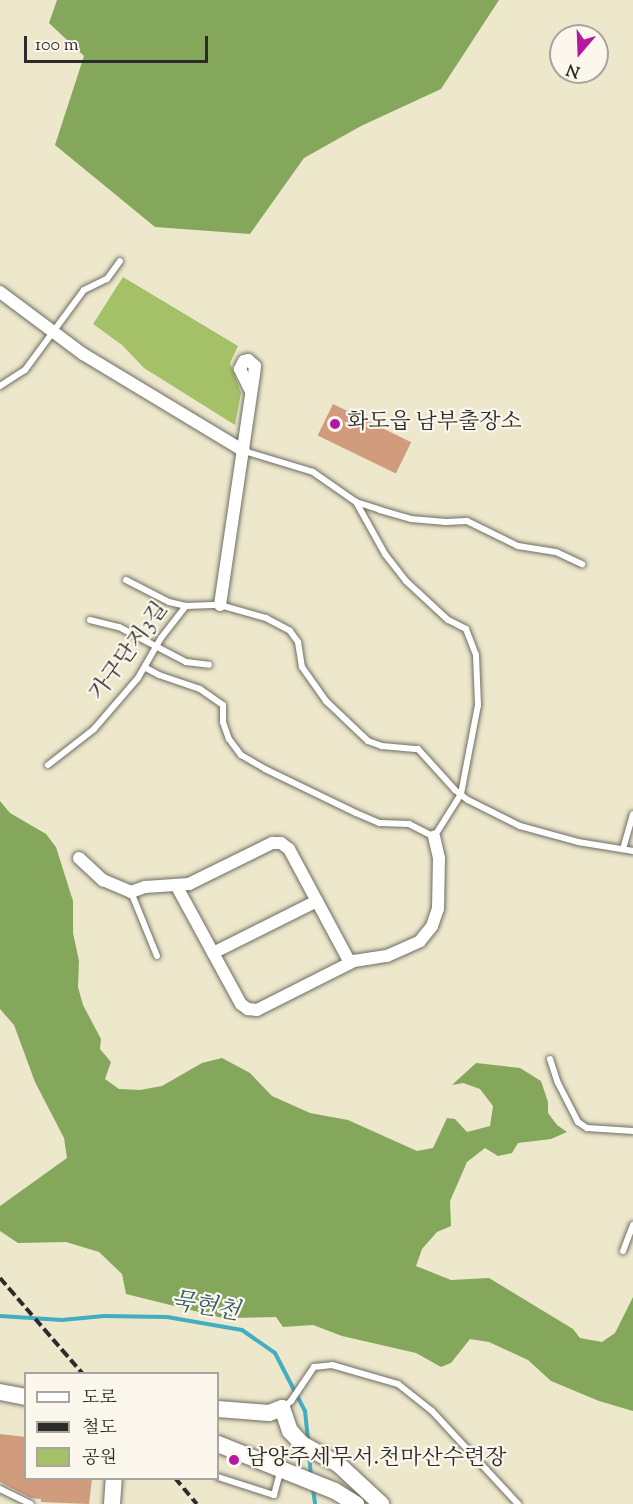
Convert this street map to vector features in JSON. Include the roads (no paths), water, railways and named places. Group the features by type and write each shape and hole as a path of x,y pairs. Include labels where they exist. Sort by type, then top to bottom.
{"street":[{"path":"0,292 83,354 244,451"},
{"path":"220,605 251,392"},
{"path":"176,885 241,1004 248,1009 257,1010 350,963 387,956 420,941 432,926 438,909 438,847 434,837"},
{"path":"80,858 103,880 131,892 145,887 176,885 208,876 272,843 281,843 289,849 350,963"},
{"path":"213,953 317,902"},
{"path":"0,1392 24,1397"},
{"path":"219,1409 269,1413 287,1404 290,1431 302,1444 323,1454 359,1481 381,1504"},
{"path":"219,1444 335,1491 356,1504"},
{"path":"112,1504 114,1480"}],"lane":[{"path":"0,386 25,370 84,290 107,279 120,261"},
{"path":"244,451 313,472 356,502 411,519 467,521 518,546 556,552 582,564"},
{"path":"146,668 200,689 223,705 223,722 229,739 241,755 356,813 380,823 409,824 434,837 461,794 478,705 476,655 466,629 448,620 406,581 385,554 356,502"},
{"path":"126,580 169,602 186,606 220,605 266,618 290,631 298,642 302,667 326,701 368,741 382,746 418,749 461,794 520,826 578,842 633,851"},
{"name":"가구단지3길","path":"48,765 94,729 146,668 156,648 186,606"},
{"path":"90,620 119,627 186,662 209,665"},
{"path":"623,849 633,814"},
{"path":"131,892 157,956"},
{"path":"550,1059 558,1083 578,1122 587,1128 633,1131"},
{"path":"623,1251 633,1225"},
{"path":"287,1404 314,1367 332,1365 398,1384 432,1411 518,1504"},
{"path":"219,1477 273,1496 284,1470"},
{"path":"0,1489 31,1504"}],"waterway":[{"name":"묵현천","path":"0,1316 62,1320 104,1316 167,1317 242,1330 275,1353 305,1411 308,1442"},
{"name":"묵현천","path":"309,1453 311,1475"},
{"name":"묵현천","path":"313,1489 315,1504"}],"railway":[{"path":"0,1278 81,1372"},
{"path":"177,1480 197,1504"}],"place":[{"name":"화도읍 남부출장소","path":"335,424"},
{"name":"남양주세무서.천마산수련장","path":"234,1460"}]}
